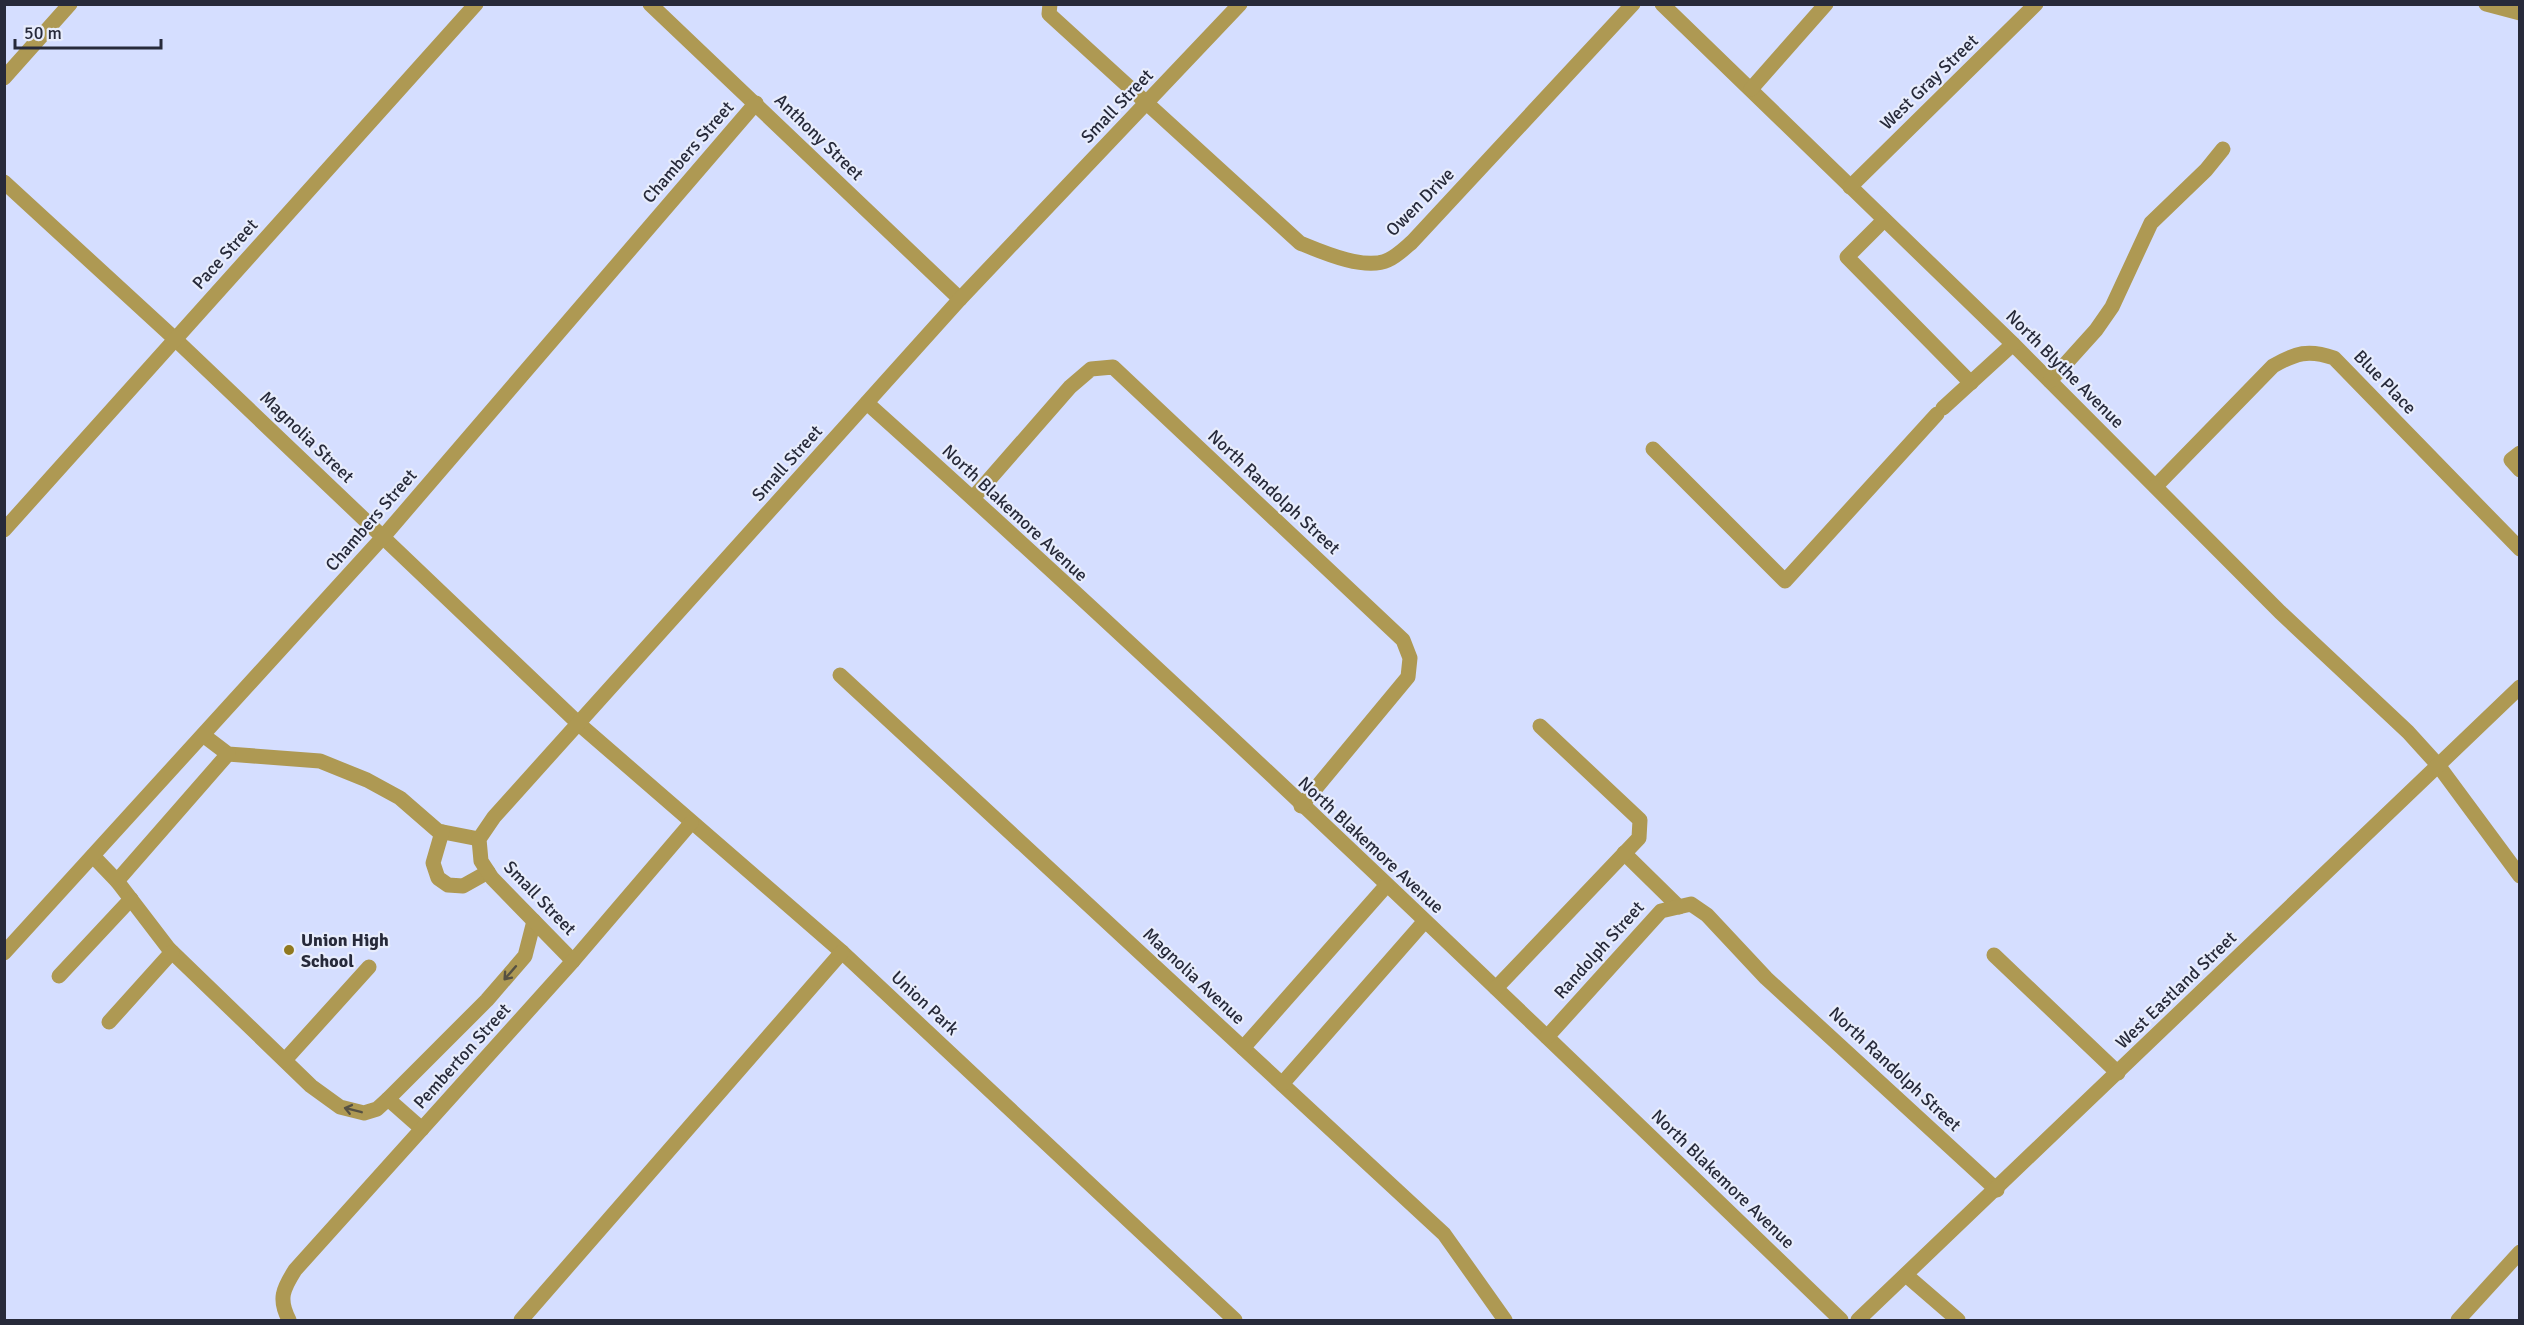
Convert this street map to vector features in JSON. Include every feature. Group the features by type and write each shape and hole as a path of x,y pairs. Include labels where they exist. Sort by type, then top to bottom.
{"street":[{"path":"4,78 70,4"},
{"name":"Pace Street","path":"4,530 476,4"},
{"name":"Anthony Street","path":"650,4 960,299"},
{"name":"Owen Drive","path":"1050,4 1049,14 1146,105 1300,243 1348,260 1387,261 1412,242 1633,4"},
{"name":"Small Street","path":"573,961 480,861 479,839 494,817 960,299 1240,4"},
{"name":"North Blythe Avenue","path":"1662,4 2013,344 2280,612 2408,732 2438,765 2520,876"},
{"path":"1751,89 1826,4"},
{"name":"West Gray Street","path":"1850,187 2036,4"},
{"path":"2486,4 2520,13"},
{"name":"Chambers Street","path":"4,953 383,537 756,103"},
{"path":"2050,381 2096,330 2112,307 2151,223 2223,149"},
{"name":"Magnolia Street","path":"4,182 175,339 579,724"},
{"path":"1884,220 1847,257 1971,383"},
{"path":"1653,449 1785,581 1940,411 2013,344"},
{"name":"Blue Place","path":"2156,486 2273,366 2295,353 2319,353 2334,358 2520,549"},
{"name":"North Randolph Street","path":"973,498 1070,387 1091,369 1113,368 1181,431 1403,640 1410,658 1408,677 1301,806"},
{"name":"North Blakemore Avenue","path":"867,404 973,498 1496,988 1841,1320"},
{"path":"2520,453 2511,460 2520,470"},
{"name":"Magnolia Avenue","path":"840,675 1444,1234 1505,1320"},
{"name":"West Eastland Street","path":"1858,1320 1997,1190 2520,687"},
{"name":"Union Park","path":"579,724 842,952 1235,1320"},
{"path":"1496,988 1639,838 1640,820 1540,726"},
{"path":"203,735 228,754 320,761 367,780 400,798 442,832 479,839"},
{"path":"117,881 228,754"},
{"name":"Pemberton Street","path":"289,1320 282,1307 284,1288 296,1270 573,961 691,823"},
{"path":"442,832 433,862 438,878 448,885 463,886 488,872"},
{"path":"1624,853 1679,907"},
{"path":"93,856 117,881 172,952 311,1086 340,1107 364,1113 376,1109 388,1099 486,1000 525,956 534,921"},
{"path":"1243,1048 1386,885"},
{"path":"59,976 130,899"},
{"name":"North Randolph Street","path":"1679,907 1691,904 1707,915 1766,978 1997,1190"},
{"name":"Randolph Street","path":"1547,1037 1661,910 1679,907"},
{"path":"1282,1084 1424,922"},
{"path":"109,1022 172,952"},
{"path":"521,1320 842,952"},
{"path":"1994,955 2118,1073"},
{"path":"285,1060 369,968"},
{"path":"388,1099 422,1129"},
{"path":"2458,1320 2520,1252"},
{"path":"1906,1275 1958,1320"}],"place":[{"name":"Union High School","path":"289,950"}]}
